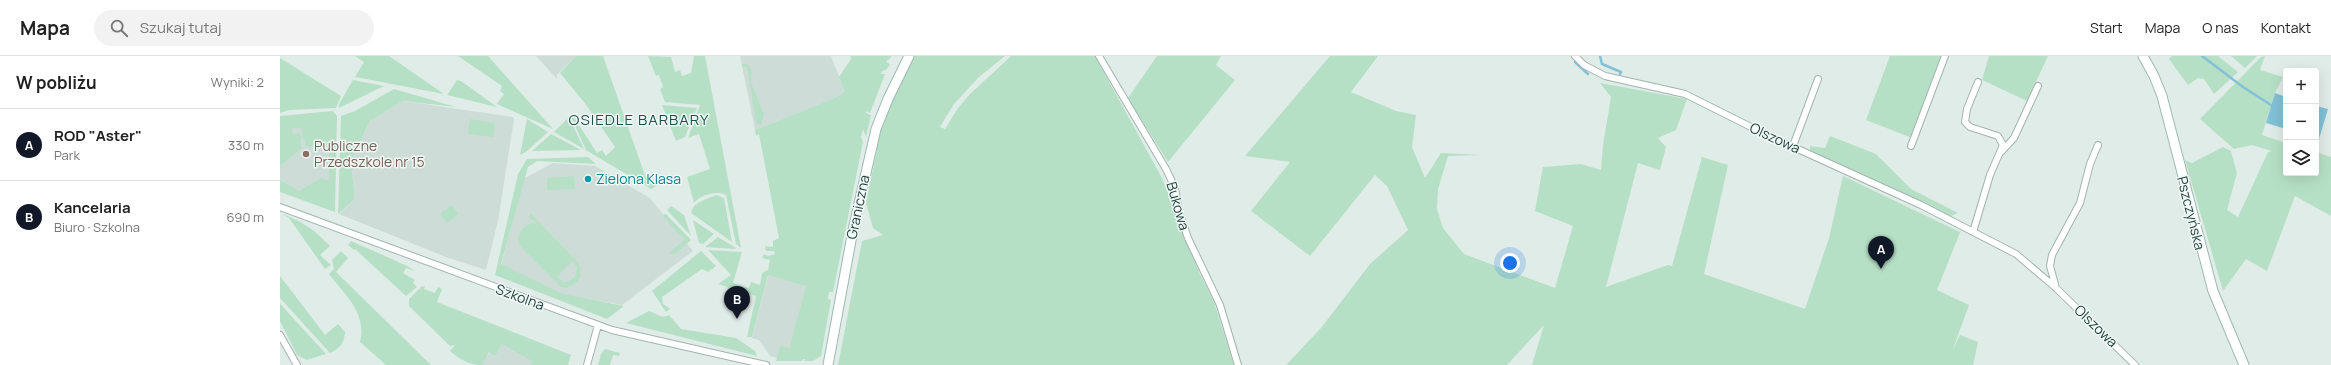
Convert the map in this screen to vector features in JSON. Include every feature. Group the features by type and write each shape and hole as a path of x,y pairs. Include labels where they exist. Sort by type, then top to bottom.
{"main road":[{"name":"Graniczna","path":"828,365 853,230 876,129 888,99 909,56"},
{"name":"Pszczyńska","path":"2143,57 2162,96 2213,291 2244,365"}],"street":[{"name":"Bukowa","path":"1099,56 1166,169 1175,188 1179,212 1188,238 1220,305 1238,365"},
{"name":"Olszowa","path":"1575,56 1596,73 1685,94 1792,146 1881,186 2016,254 2056,288 2135,365"},
{"path":"1911,146 1945,56"},
{"path":"1792,146 1818,79"},
{"path":"1973,232 1990,175 2003,146 2000,138 1970,127 1965,122 1967,109 1978,82"},
{"path":"2000,154 2014,138 2038,86"},
{"path":"2056,288 2050,266 2052,255 2080,203 2090,164 2098,145"},
{"name":"Szkolna","path":"280,207 612,330 766,365"},
{"path":"587,365 598,325"},
{"path":"280,335 297,365"}],"shaded area":[{"path":"536,56 576,56 557,75 557,79"},
{"path":"740,56 831,56 846,94 755,130"},
{"path":"403,101 513,117 514,119 498,221 486,270 446,257 339,214 355,199 351,161 370,121"},
{"name":"Publiczne Przedszkole nr 15","path":"280,126 331,129 332,180 323,208 280,187"},
{"path":"553,163 595,166 650,198 693,251 622,305 559,294 501,266 523,179"},
{"path":"769,273 807,284 789,348 777,358 770,356 759,340 752,338"},
{"path":"501,338 536,359 533,365 475,365 481,363"}],"green space":[{"path":"355,56 389,56 444,94 355,77 364,62"},
{"path":"458,56 488,56 553,129 497,104 504,94 500,91 502,86"},
{"path":"576,56 603,56 648,184 664,178 665,181 651,189 586,150 571,117 573,116 597,153 602,150 606,156 615,147 584,102 560,73"},
{"path":"648,56 671,57 675,72 680,70 682,76 691,73 694,56 705,56 741,248 736,244 726,195 718,193 709,194 700,198 694,203 687,177 710,169 699,134 688,138 700,105 665,102 660,89 663,87 659,75 656,76"},
{"path":"850,56 892,56 886,62 890,64 886,70 882,71 881,74 885,74 870,113 866,111 866,113 871,115 866,137 863,129 861,137 863,142 833,292 829,292 828,299 831,300 821,356 813,361 804,361 805,359 803,359 802,361 776,361 780,346 789,348 806,286 768,275 752,337 747,337 756,296 718,284 731,275 708,250 742,252 733,283 749,288 751,282 760,285 762,273 768,270 770,260 762,258 764,254 768,256 775,254 774,251 766,251 765,246 773,247 773,241 779,238 759,134 756,136 755,130 835,98 845,92 839,77 851,59"},
{"path":"914,56 1005,56 979,77 954,104 940,127 945,129 958,108 971,93 1011,56 1095,56 1162,178 1200,274 1214,302 1234,365 838,365 862,241 883,235 873,228 866,203 881,130 889,108"},
{"path":"1157,56 1221,56 1216,65 1235,80 1168,162 1128,98"},
{"path":"1330,56 1378,56 1351,92 1396,111 1416,115 1412,147 1425,178 1441,153 1482,155 1448,156 1438,189 1437,209 1443,228 1464,254 1555,288 1573,226 1535,211 1543,167 1581,164 1601,170 1603,145 1611,97 1600,83 1687,99 1676,130 1658,138 1666,147 1660,170 1638,163 1606,287 1668,265 1672,266 1702,157 1728,165 1704,274 1805,309 1829,238 1843,176 1960,232 1961,230 1937,290 1969,305 1953,349 1960,335 1978,342 1973,365 1532,365 1544,325 1507,365 1286,365 1321,328 1370,264 1408,230 1387,186 1375,175 1310,256 1251,211 1290,162 1245,156"},
{"path":"1890,56 1942,56 1912,138 1866,120"},
{"path":"1989,56 2048,56 2027,101 1982,80"},
{"path":"2172,56 2218,56 2238,72 2214,94 2204,79 2198,78 2188,85 2169,59"},
{"path":"2231,56 2257,56 2245,68"},
{"path":"2265,56 2260,70 2283,77 2275,93 2262,135 2283,142 2283,176 2319,176 2319,153 2331,157 2331,216 2295,196 2267,271 2246,259 2223,291 2185,160 2192,163 2223,147 2231,151 2237,173 2227,210 2238,217 2268,152 2272,151 2252,145 2234,149 2200,119 2261,57"},
{"path":"280,58 341,96 336,108 289,110 280,113"},
{"path":"742,64 747,64 752,70 751,83 764,114 761,125 756,123 747,67 742,67"},
{"path":"353,80 384,86 339,108 339,104"},
{"path":"457,80 461,81 497,107 447,95"},
{"path":"394,89 456,107 403,101 370,121 351,161 355,199 338,214 341,116 355,111"},
{"path":"662,105 697,108 685,137 676,141"},
{"path":"333,111 337,116 335,212 280,192 280,180 299,191 321,178 329,181 329,146 306,146 301,128 292,128 293,134 298,133 302,137 300,142 302,148 280,166 280,116"},
{"path":"569,117 584,149 554,132"},
{"path":"470,119 495,123 493,137 468,134"},
{"path":"527,119 548,132 527,151 520,155"},
{"path":"551,134 581,150 532,151"},
{"path":"1830,136 1876,154 1911,189 1958,213 1951,216 1810,152 1810,146 1825,148"},
{"path":"588,157 596,164 537,161 528,167 501,264 563,294 624,306 607,319 495,275 518,174 527,159"},
{"path":"574,176 575,189 547,190 547,178"},
{"path":"716,195 724,198 732,242 691,213 698,203"},
{"path":"452,205 459,214 447,223 440,214"},
{"path":"671,206 684,215 691,236 667,210"},
{"path":"280,213 307,226 330,246 320,255 331,265 325,269 289,218"},
{"path":"531,214 579,263 581,275 577,282 567,288 561,287 519,245 518,240 522,230 528,225 536,223 528,217","holes":["572,261 577,267 575,277 568,282 563,282 557,277"]},
{"path":"666,214 691,240 674,255 669,253 684,240 662,215"},
{"path":"693,220 714,234 703,244 699,243"},
{"path":"718,237 736,248 705,247"},
{"path":"351,241 397,261 415,271 406,268 403,273 415,280 413,283 417,287 406,296 355,249 354,250 348,245"},
{"path":"341,251 348,258 336,272 431,365 386,365 360,342 360,322 357,313 348,297 329,274 334,269 332,260"},
{"path":"701,251 716,266 708,272 702,269 662,297 663,304 670,309 666,312 652,291"},
{"path":"280,276 325,335 338,324 345,332 344,340 341,345 330,353 280,298"},
{"path":"425,286 424,289 435,293 438,287 442,289 437,302 571,355 568,364 570,365 530,365 532,361 502,344 495,356 489,352 482,365 469,363 461,359 450,351 455,345 450,346 409,306 409,299 421,287"},
{"path":"280,303 326,354 307,360 297,355 280,321"},
{"path":"649,311 663,317 669,315 681,329 736,338 755,351 757,356 626,323"},
{"path":"605,349 620,353 619,356 613,355 610,365 598,365 601,354"}],"water":[{"path":"2275,93 2283,96 2283,128 2266,123"},
{"path":"2319,107 2328,109 2319,139"}],"waterway":[{"path":"1600,56 1602,64 1621,72 1620,74"},
{"path":"2202,56 2243,87 2271,105"},
{"path":"1575,62 1588,74"}],"place":[{"name":"Publiczne Przedszkole nr 15","path":"306,154"},
{"name":"Zielona Klasa","path":"588,179"},
{"name":"ROD \"Aster\"","path":"1881,269"},
{"name":"Kancelaria","path":"737,319"}],"district":[{"name":"OSIEDLE BARBARY","path":"639,120"}]}
